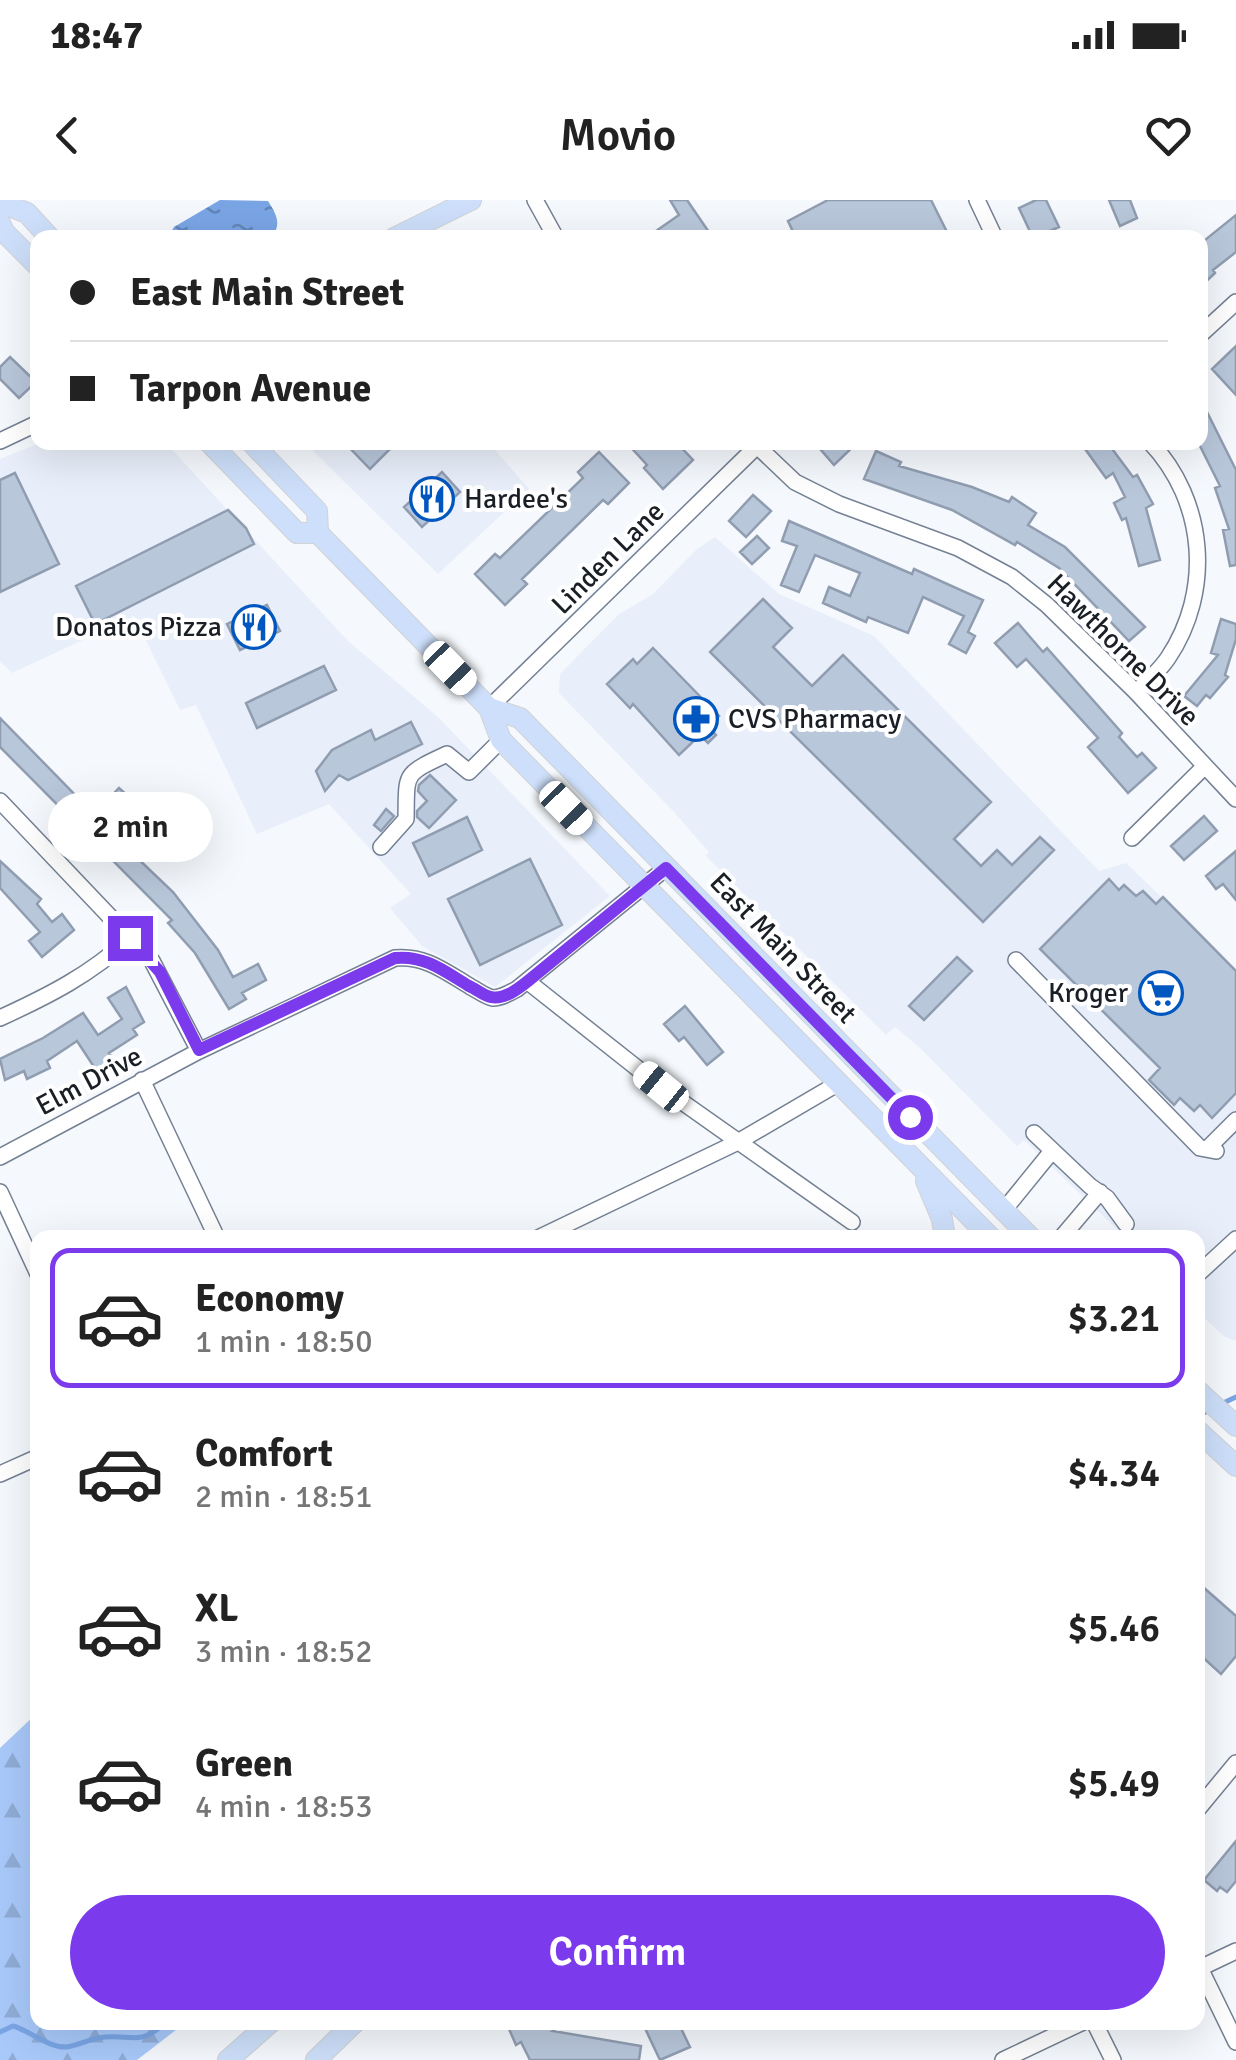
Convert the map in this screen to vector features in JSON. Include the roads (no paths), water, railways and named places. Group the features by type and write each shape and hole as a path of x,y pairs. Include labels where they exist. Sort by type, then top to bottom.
{"main road":[{"path":"410,230 471,200"},
{"path":"0,202 26,214 42,230"},
{"path":"0,223 30,258"},
{"name":"East Main Street","path":"218,450 297,533 318,533"},
{"name":"East Main Street","path":"259,450 317,510 318,533 490,708 501,740 981,1230"},
{"name":"East Main Street","path":"490,708 520,718 1024,1230"},
{"path":"918,1166 934,1197 942,1230"},
{"path":"992,1230 1004,1210"},
{"path":"1205,1397 1236,1426"},
{"path":"1205,1439 1236,1466"},
{"path":"228,2060 262,2030"},
{"path":"316,2060 347,2030"}],"street":[{"path":"535,200 552,230"},
{"path":"977,200 991,230"},
{"path":"1208,328 1236,302"},
{"path":"0,441 30,426"},
{"name":"Linden Lane","path":"490,708 751,450"},
{"name":"Hawthorne Drive","path":"763,450 795,482 839,504 958,548 1012,577 1047,604 1136,692 1236,799"},
{"path":"1136,692 1161,668 1177,644 1191,612 1198,563 1186,499 1156,450"},
{"path":"381,847 406,819 404,792 411,774 447,754 468,772 501,740"},
{"path":"1132,838 1204,767"},
{"path":"0,801 160,972 199,1050"},
{"name":"Elm Drive","path":"0,1157 199,1050 395,958 412,956 426,960 492,998 504,996 528,981 666,868"},
{"path":"0,1018 91,972 130,938"},
{"path":"1016,960 1200,1148 1211,1150 1236,1120"},
{"path":"528,981 736,1143 852,1222"},
{"path":"142,1080 212,1230"},
{"path":"555,1230 736,1143 837,1084"},
{"path":"1034,1133 1100,1192 1122,1219 1079,1219"},
{"path":"1004,1210 1052,1151"},
{"path":"0,1192 30,1257"},
{"path":"1069,1230 1100,1192"},
{"path":"1205,1268 1236,1239"},
{"path":"0,1474 30,1461"},
{"path":"1205,1801 1234,1767"},
{"path":"1205,1966 1236,1952"},
{"path":"1205,1981 1236,2042"},
{"path":"1003,2060 1067,2030"},
{"path":"1098,2030 1113,2060"}],"water":[{"path":"220,200 268,201 277,223 275,230 172,230"}],"waterway":[{"path":"1221,1404 1236,1397"},
{"path":"1205,1412 1211,1409"},
{"path":"0,2032 13,2026 66,2047 98,2038 140,2037 156,2030"}],"place":[{"name":"Hardee's","path":"432,499"},
{"name":"Donatos Pizza","path":"254,627"},
{"name":"CVS Pharmacy","path":"696,719"},
{"name":"Kroger","path":"1161,993"}]}
